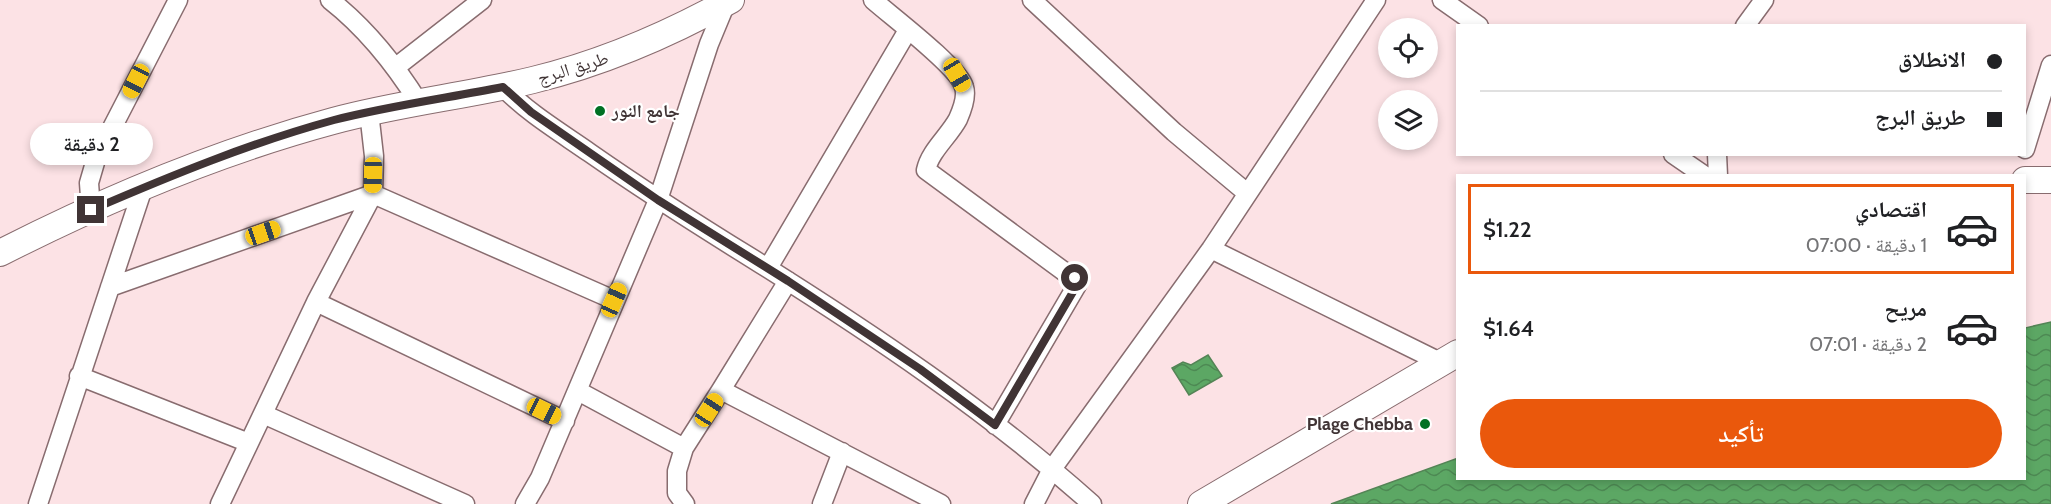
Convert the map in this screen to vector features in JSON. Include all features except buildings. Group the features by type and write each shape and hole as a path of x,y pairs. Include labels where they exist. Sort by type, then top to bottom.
{"street":[{"path":"91,210 89,183 96,159 178,0"},
{"path":"330,0 365,31 396,67 419,103"},
{"path":"396,67 482,0"},
{"path":"873,0 946,62 964,87 964,101 958,118 926,170 1077,281 995,425"},
{"path":"1032,0 1174,132 1247,193"},
{"path":"1034,504 1052,469 1212,249 1376,0"},
{"path":"1442,0 1476,24"},
{"path":"1746,24 1764,0"},
{"path":"525,504 540,478 565,421 658,200 709,44 728,1"},
{"name":"طريق البرج","path":"0,253 91,210 202,163 312,127 369,112 551,76 608,58 659,37 728,1"},
{"path":"768,268 908,30"},
{"path":"2026,146 2051,66"},
{"path":"503,87 531,112 658,200 768,268 920,369 1052,469 1092,504"},
{"path":"220,504 316,302 373,194 374,156 369,112"},
{"path":"1676,156 1702,174"},
{"path":"1717,156 1718,174"},
{"path":"2018,174 2023,156"},
{"path":"2026,180 2051,180"},
{"path":"38,504 143,188"},
{"path":"110,287 373,194 614,300"},
{"path":"1212,249 1450,358"},
{"path":"685,504 677,493 677,471 684,448 788,281"},
{"path":"316,302 565,421"},
{"path":"1202,504 1450,358"},
{"path":"79,376 249,443"},
{"path":"721,390 941,504"},
{"path":"578,391 684,448"},
{"path":"263,414 465,504"},
{"path":"822,504 842,452"}],"water":[{"path":"2051,322 2051,504 1331,504 1456,459 1456,480 2026,480 2026,328"},
{"path":"1208,355 1222,376 1189,395 1172,368 1183,362 1191,365"}],"place":[{"name":"جامع النور","path":"600,111"},
{"name":"Plage Chebba","path":"1425,424"}],"route":[{"path":"91,210 202,163 318,125 369,112 503,87 531,112 658,200 788,281 920,369 995,425 1077,285 1075,278"}]}
